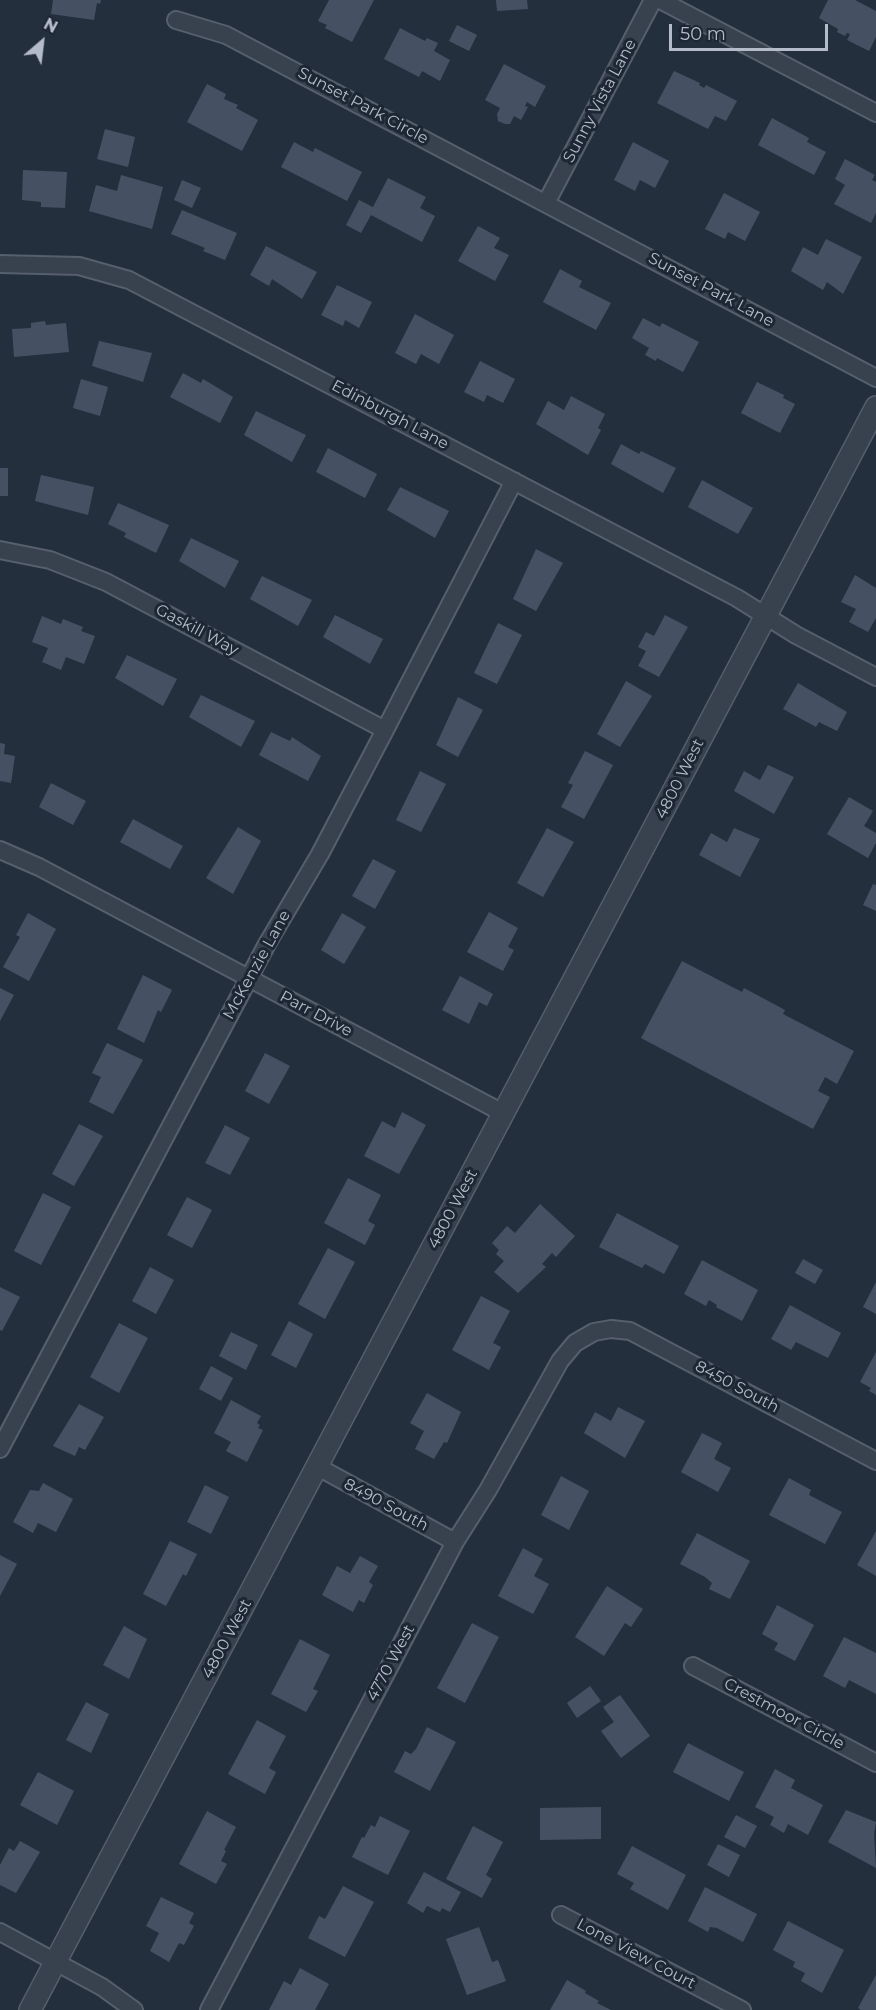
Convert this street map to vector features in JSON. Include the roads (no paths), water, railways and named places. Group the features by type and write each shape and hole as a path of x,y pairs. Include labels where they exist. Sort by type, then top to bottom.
{"street":[{"name":"Sunny Vista Lane","path":"546,203 653,0"},
{"path":"660,0 876,113"},
{"name":"Sunset Park Circle","path":"176,20 226,34 546,203"},
{"name":"Sunset Park Lane","path":"546,203 876,378"},
{"name":"Edinburgh Lane","path":"0,264 80,266 129,280 735,597 876,677"},
{"name":"4800 West","path":"30,2010 318,1467 764,615 876,407"},
{"name":"McKenzie Lane","path":"0,1449 249,978 320,854 386,730 514,481"},
{"name":"Gaskill Way","path":"0,550 50,560 106,582 386,730"},
{"name":"Parr Drive","path":"1,853 249,978 503,1113"},
{"name":"8450 South","path":"594,1332 611,1329 630,1331 646,1338 876,1461"},
{"name":"4770 West","path":"209,2010 455,1542 488,1490 560,1361 575,1343 594,1332"},
{"name":"8490 South","path":"318,1467 455,1542"},
{"name":"Crestmoor Circle","path":"693,1666 876,1763"},
{"name":"Lone View Court","path":"561,1915 742,2010"},
{"path":"0,1932 102,1987 134,2010"}]}
